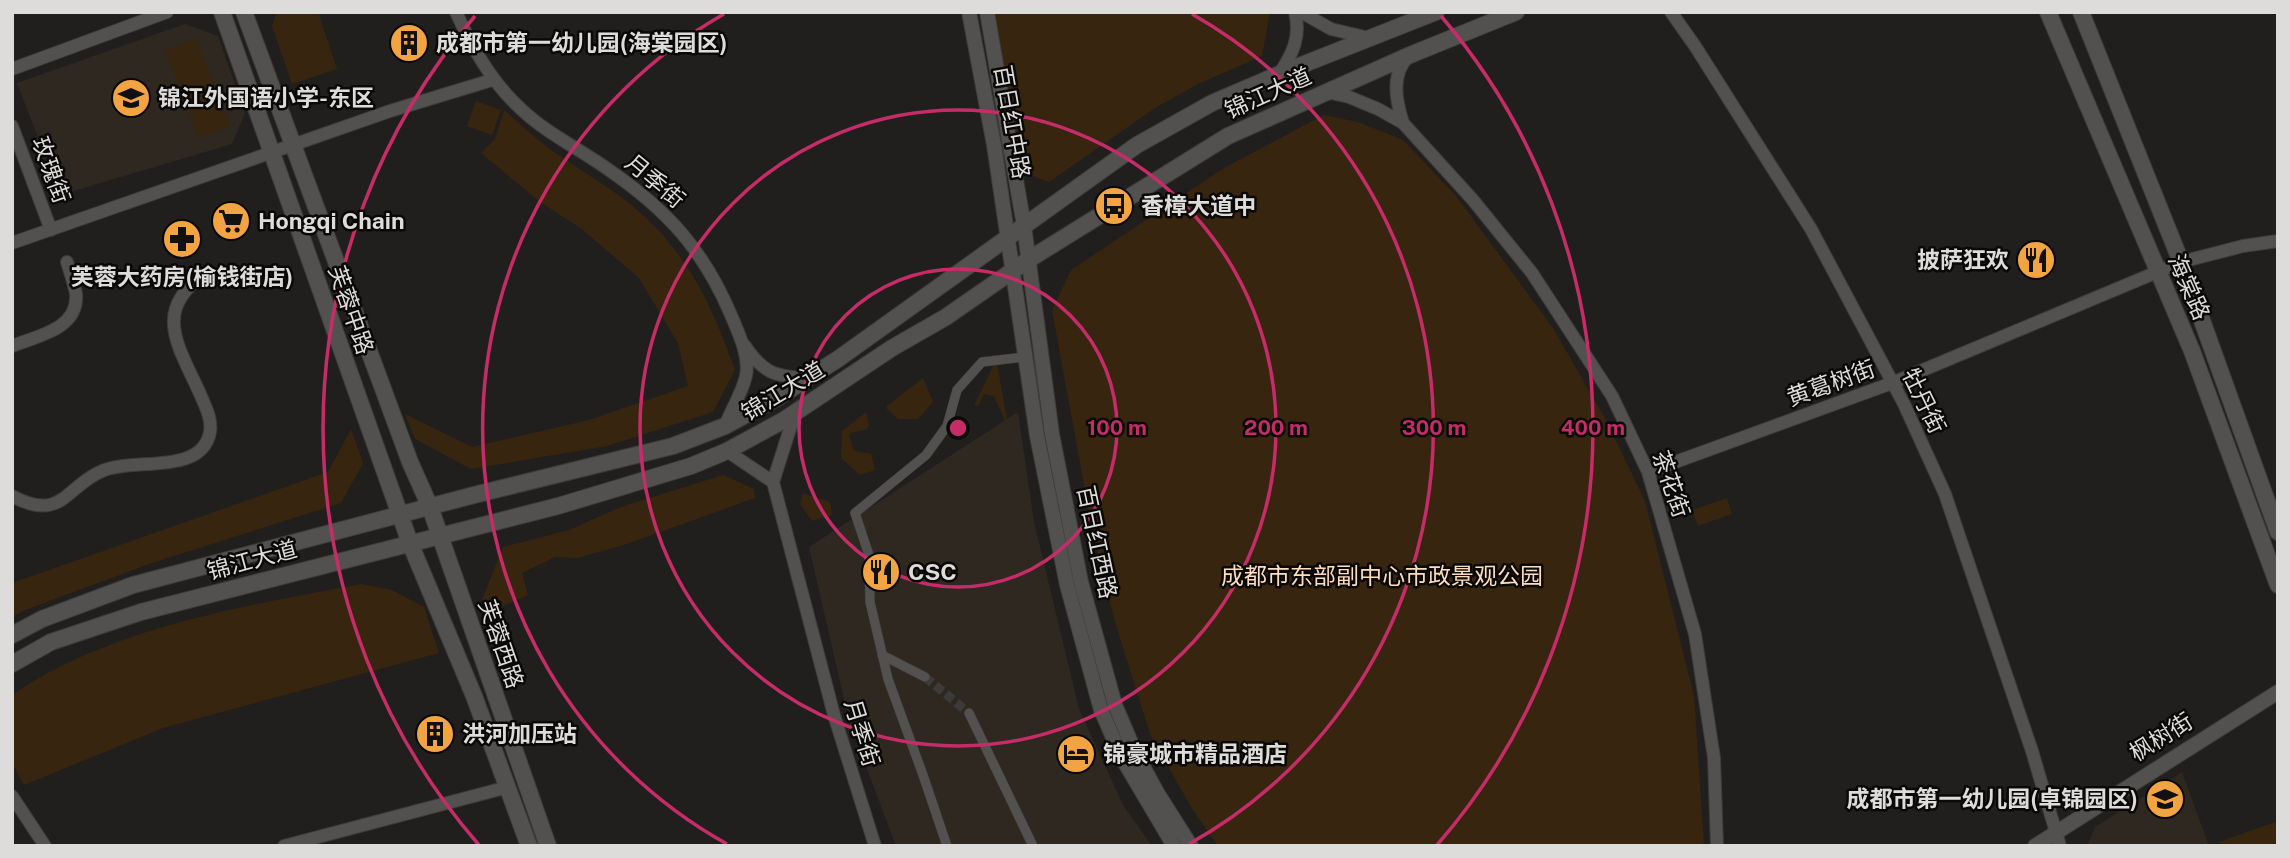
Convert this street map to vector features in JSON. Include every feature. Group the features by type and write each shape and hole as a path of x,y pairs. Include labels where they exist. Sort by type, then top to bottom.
{"main road":[{"name":"芙蓉中路","path":"222,12 410,543"},
{"name":"芙蓉中路","path":"244,12 439,536"},
{"name":"锦江大道","path":"12,635 42,618 133,585 673,446 725,426 809,378 1138,145 1212,103 1436,12"},
{"name":"锦江大道","path":"12,664 51,642 141,612 558,506 691,466 727,451 795,413 892,348 946,317 1028,260 1228,136 1410,55 1516,12"},
{"name":"海棠路","path":"2048,12 2202,376 2278,584"},
{"name":"海棠路","path":"2081,12 2181,262 2278,532"},
{"name":"芙蓉西路","path":"439,536 548,846"},
{"name":"芙蓉西路","path":"410,543 474,696 529,846"}],"street":[{"path":"12,69 167,12"},
{"name":"月季街","path":"456,12 492,80 543,129 609,169 668,218 694,246 721,292 742,342 746,375 725,426"},
{"name":"百日红中路","path":"969,12 994,145 1006,239"},
{"name":"百日红中路","path":"987,12 1024,226"},
{"path":"1279,74 1291,58 1296,40 1298,24 1295,12"},
{"path":"1301,12 1331,29 1369,38"},
{"name":"牡丹街","path":"1671,12 1811,229 1892,383 1945,494 2032,751 2060,846"},
{"path":"1403,123 1396,104 1396,86 1399,70 1410,55"},
{"path":"12,243 271,151 492,80"},
{"name":"茶花街","path":"1316,97 1331,93 1349,97 1403,123 1473,200 1532,273 1612,396 1648,472 1683,589 1699,658 1714,758 1717,846"},
{"name":"玫瑰街","path":"12,126 51,230"},
{"name":"百日红西路","path":"1024,226 1052,434 1081,582 1102,664 1115,705 1135,752 1191,846"},
{"name":"百日红西路","path":"1006,239 1037,436 1066,585 1088,667 1101,710 1122,758 1174,846"},
{"name":"黄葛树街","path":"1648,472 1892,383 2181,262 2243,246 2278,242"},
{"path":"12,346 58,328 72,313 76,293 67,262"},
{"path":"12,496 26,503 56,503 102,470 183,460 201,449 208,440 210,418 173,329 174,312 180,297 190,284 204,275"},
{"path":"742,342 756,363 770,372 786,377 809,378"},
{"path":"947,846 888,678 870,602 869,555 855,513 926,455 947,426 957,390 982,362 1025,357"},
{"path":"727,451 773,482 795,413"},
{"name":"月季街","path":"773,482 834,715 875,846"},
{"path":"882,655 925,677"},
{"name":"枫树街","path":"2035,846 2278,692"},
{"path":"969,713 1034,846"},
{"path":"284,846 508,787"},
{"path":"12,796 44,846"}],"shaded area":[{"name":"锦江外国语小学-东区","path":"185,24 218,36 245,113 232,144 60,195 17,83"},
{"path":"1018,412 1034,522 1079,709 1123,805 1152,846 896,846 849,721 809,547"},
{"name":"成都市第一幼儿园(卓锦园区)","path":"2182,772 2209,846 2087,846 2095,827"}],"green space":[{"path":"277,12 326,12 319,15 337,69 292,84 272,26"},
{"path":"993,12 1270,12 1262,56 1198,84 1155,108 1049,182 1025,173"},
{"path":"196,38 230,126 198,138 165,50"},
{"path":"476,101 501,110 492,135 467,126"},
{"path":"504,110 550,149 636,209 685,263 707,302 735,370 713,412 607,446 471,469 415,439 405,414 472,447 589,420 688,386 678,343 639,278 582,229 540,202 481,153 495,139"},
{"name":"成都市东部副中心市政景观公园","path":"1324,115 1358,122 1403,140 1456,196 1553,328 1606,420 1645,501 1694,696 1704,846 1218,846 1191,807 1150,734 1115,622 1093,534 1052,310 1071,270 1224,168"},
{"path":"997,363 1007,420 1005,421 994,396 984,394 979,405 974,406 994,364"},
{"path":"923,378 933,402 918,419 898,419 887,406"},
{"path":"866,412 869,425 867,429 849,436 854,451 871,454 875,470 860,475 841,458 842,431"},
{"path":"351,429 363,463 341,503 152,563 12,617 12,583 328,472"},
{"path":"723,475 754,489 755,498 624,545 577,558 555,557 522,573 528,595 498,608 491,618 482,600 503,547 569,530 621,507"},
{"path":"803,493 830,502 832,515 812,521 800,504"},
{"path":"1727,498 1732,514 1698,526 1692,510"},
{"path":"361,584 392,590 424,607 439,653 163,728 24,785 12,763 12,695 92,652 135,636 226,611"},
{"path":"2278,821 2278,844 2221,846 2219,842"}],"tunnel":[{"path":"925,677 969,713"}],"place":[{"name":"成都市第一幼儿园(海棠园区)","path":"409,43"},
{"name":"锦江外国语小学-东区","path":"131,98"},
{"name":"香樟大道中","path":"1114,206"},
{"name":"Hongqi Chain","path":"231,221"},
{"name":"芙蓉大药房(榆钱街店)","path":"182,239"},
{"name":"披萨狂欢","path":"2036,260"},
{"name":"CSC","path":"881,572"},
{"name":"洪河加压站","path":"435,734"},
{"name":"锦豪城市精品酒店","path":"1076,754"},
{"name":"成都市第一幼儿园(卓锦园区)","path":"2165,799"}]}
